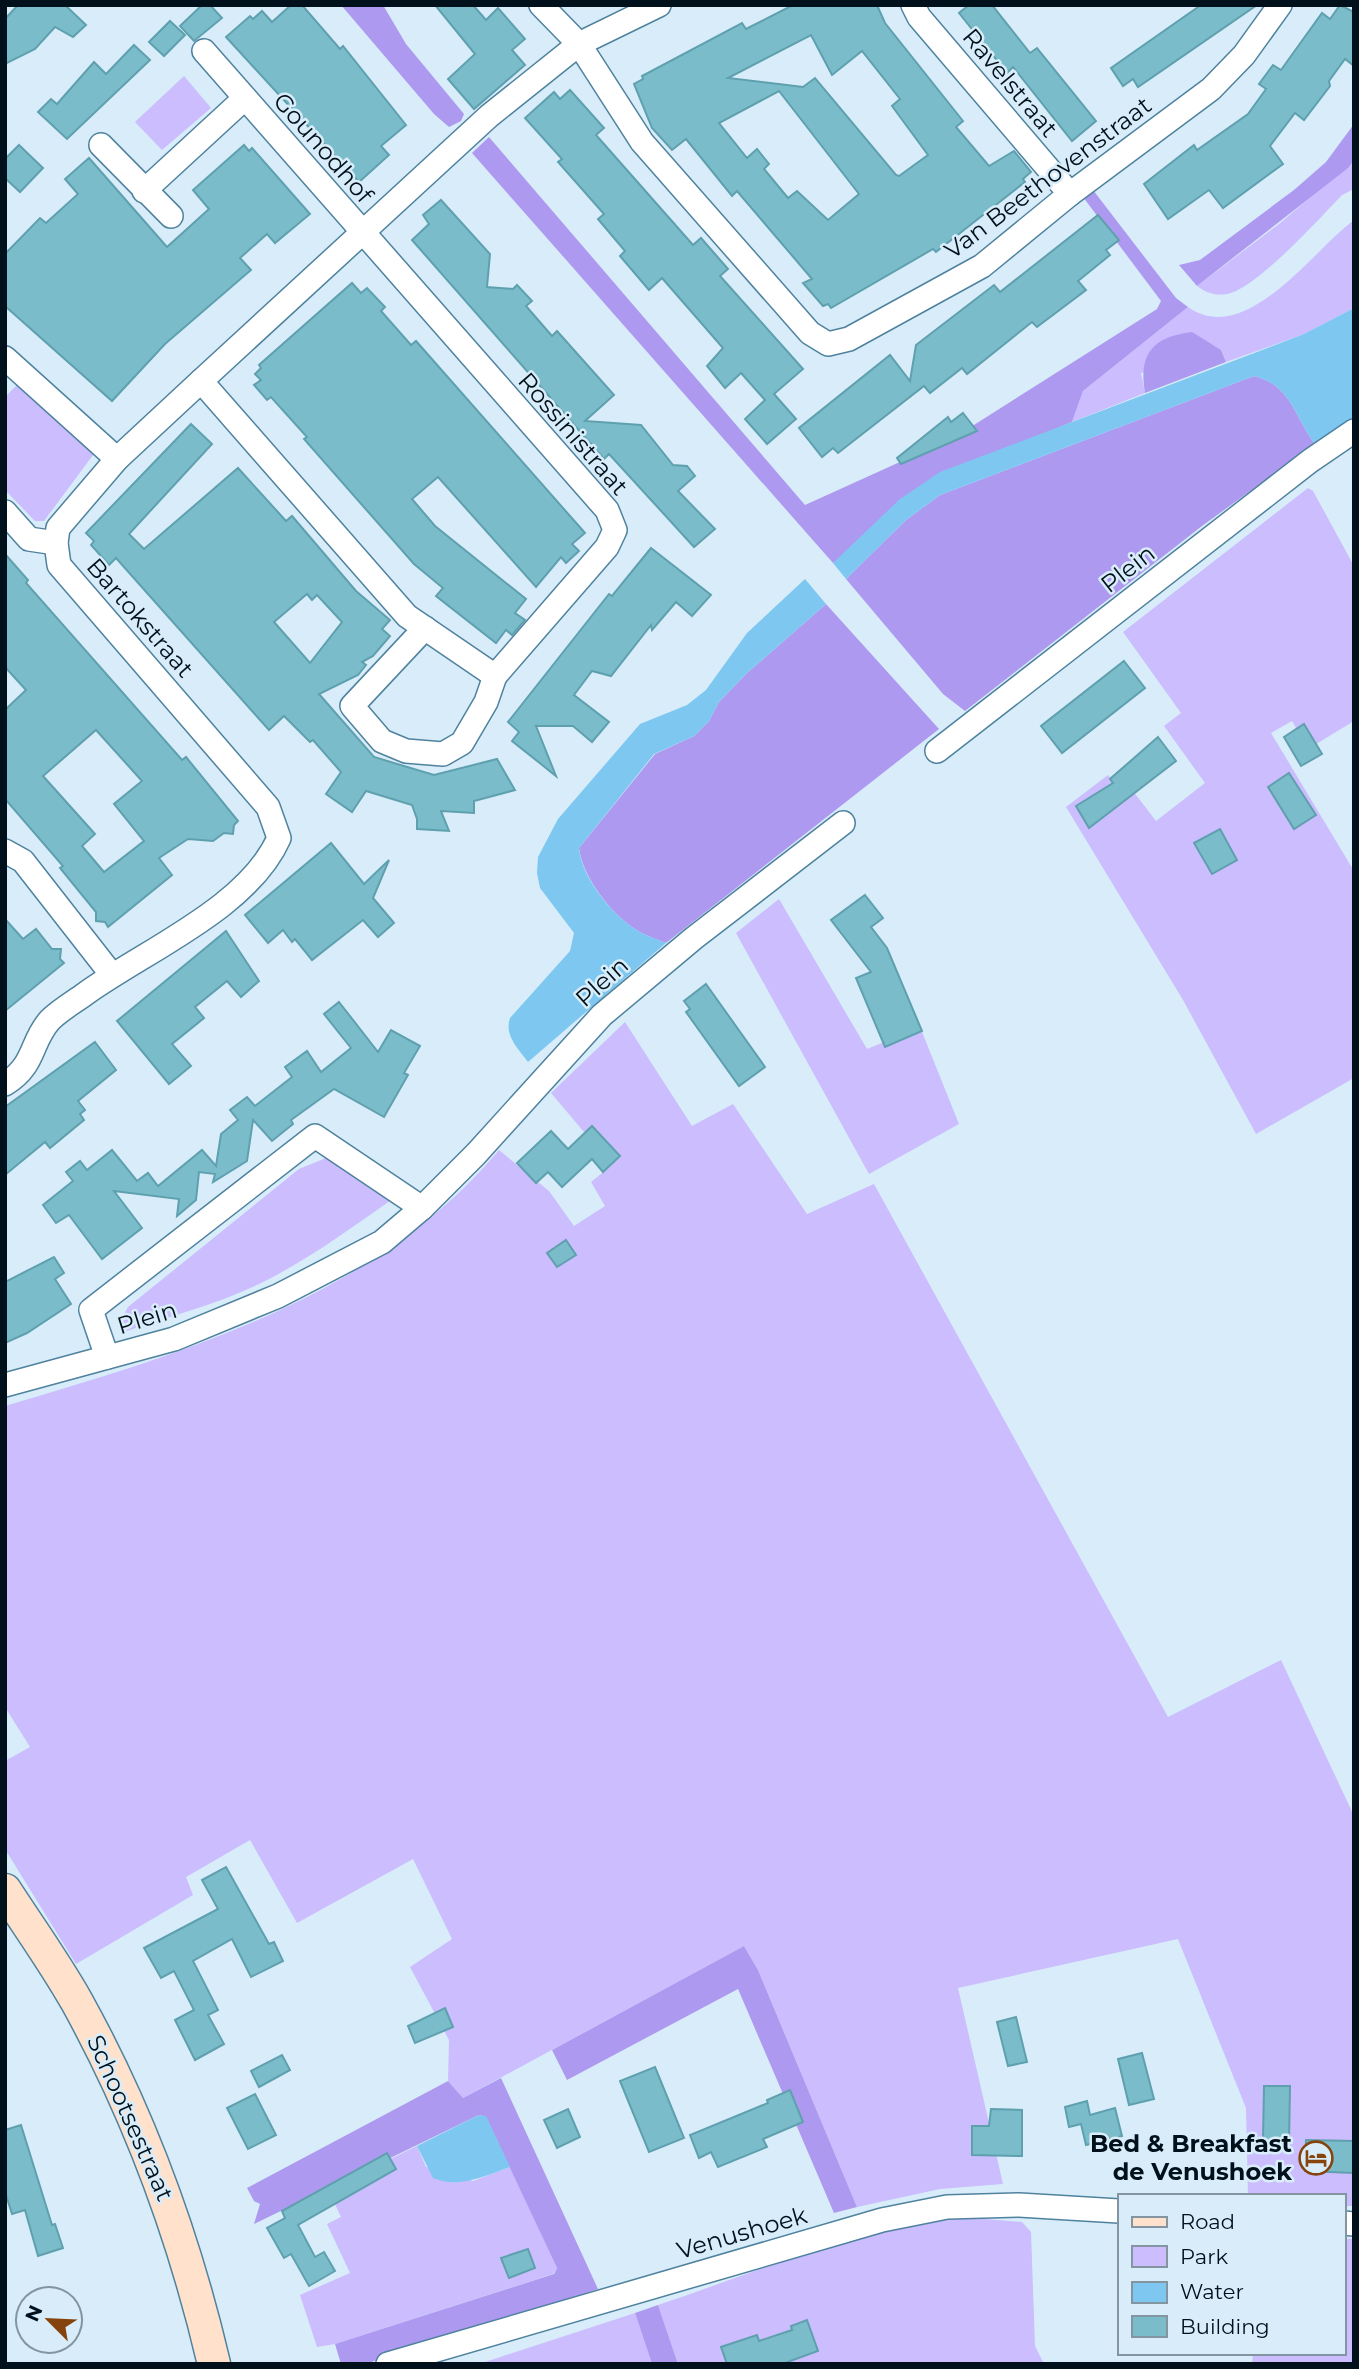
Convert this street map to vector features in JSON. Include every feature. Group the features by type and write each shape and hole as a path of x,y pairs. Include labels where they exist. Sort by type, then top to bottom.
{"main road":[{"name":"Schootsestraat","path":"5,1890 76,2001 134,2115 183,2245 214,2364"}],"street":[{"path":"541,5 579,44"},
{"path":"5,512 29,539 56,543 58,528 117,459 489,116 579,44 659,5"},
{"name":"Ravelstraat","path":"913,5 919,17 1070,194"},
{"name":"Van Beethovenstraat","path":"579,44 642,142 810,333 828,344 849,339 982,266 1070,194 1211,89 1244,55 1280,5"},
{"name":"Gounodhof","path":"204,51 362,232"},
{"name":"Gounodhof","path":"144,191 245,98"},
{"path":"101,145 171,216"},
{"name":"Rossinistraat","path":"362,232 607,510 615,530 607,547 495,676 486,702 462,743 443,754 406,751 382,741 352,706 425,628"},
{"path":"8,368 117,459"},
{"path":"201,381 407,616 495,676"},
{"name":"Plein","path":"937,751 1310,461 1354,431"},
{"name":"Bartokstraat","path":"5,1084 22,1074 50,1020 112,975 217,911 271,856 279,838 268,807 59,565 56,543"},
{"name":"Plein","path":"5,1385 174,1339 278,1296 382,1242 422,1208 476,1154 602,1016 694,938 843,823"},
{"path":"5,851 23,861 112,975"},
{"name":"Plein","path":"107,1357 91,1310 315,1136 422,1208"},
{"name":"Venushoek","path":"388,2364 882,2220 947,2207 1019,2205 1118,2211"}],"green space":[{"path":"184,76 211,108 162,150 135,122"},
{"path":"1354,160 1354,189 1342,195 1254,280 1239,290 1223,295 1197,286 1279,224"},
{"path":"1354,220 1354,308 1304,334 1226,362 1221,350 1141,373 1145,393 1072,422 1083,391 1188,307 1210,316 1232,315 1255,306 1298,272"},
{"path":"19,383 96,451 44,521 35,521 5,490 5,397"},
{"path":"1308,488 1313,491 1354,566 1354,721 1308,749 1292,721 1271,733 1354,871 1354,1078 1256,1134 1183,1000 1066,807 1108,775 1125,797 1133,791 1156,821 1205,783 1164,726 1181,713 1123,632"},
{"path":"779,899 867,1049 920,1027 959,1124 869,1174 736,933"},
{"path":"625,1022 692,1126 733,1104 807,1214 874,1184 1168,1717 1281,1660 1354,1816 1354,2206 1345,2206 1345,2194 1248,2194 1246,2108 1178,1939 958,1988 1003,2184 940,2189 857,2207 758,1970 744,1946 463,2098 448,2081 449,2040 410,1967 452,1939 413,1859 297,1923 250,1840 186,1877 193,1895 76,1964 5,1849 5,1761 30,1747 5,1707 5,1406 140,1365 207,1341 272,1314 335,1282 395,1245 450,1201 499,1150 549,1191 574,1226 605,1206 591,1182 612,1165 551,1093"},
{"path":"326,1158 391,1200 313,1254 263,1282 210,1304 121,1333 119,1324 128,1307 299,1169"},
{"path":"417,2146 426,2167 473,2181 510,2167 557,2268 553,2274 335,2344 317,2347 300,2295 350,2273 327,2224 341,2217 328,2189"},
{"path":"962,2217 1022,2222 1031,2232 1035,2346 1044,2364 678,2364 658,2305 846,2241"},
{"path":"1345,2239 1354,2239 1354,2364 1252,2364 1253,2355 1345,2355"},
{"path":"635,2313 652,2364 479,2364"}],"shaded area":[{"path":"341,5 383,5 406,44 464,114 461,121 449,127 434,114"},
{"path":"1354,124 1354,160 1348,168 1197,286 1179,265 1200,260 1294,190 1326,162"},
{"path":"489,137 805,505 955,437 1157,309 1161,301 1083,197 1093,190 1176,298 1188,307 1083,391 1072,422 997,453 833,563 472,153"},
{"path":"1192,332 1221,350 1226,362 1145,393 1144,367 1151,349 1167,338"},
{"path":"1254,376 1276,386 1284,394 1315,444 1202,526 965,711 943,694 846,579 906,520 940,495"},
{"path":"826,604 939,729 666,943 639,931 617,914 599,893 581,859 579,848 655,754 694,736 709,721 719,702 747,673"},
{"path":"744,1946 758,1970 857,2207 834,2213 738,1989 567,2080 552,2050"},
{"path":"501,2078 598,2289 365,2364 341,2364 335,2344 554,2274 557,2268 486,2117 479,2115 254,2224 260,2204 254,2201 247,2188 448,2081 463,2098"},
{"path":"658,2305 678,2364 652,2364 635,2313"}],"water":[{"path":"1354,308 1354,417 1315,444 1284,394 1266,380 1254,376 940,495 906,520 846,579 833,563 900,499 940,472 1304,334"},
{"path":"805,579 826,604 747,673 719,702 709,721 694,736 654,754 579,848 591,882 616,914 635,929 666,943 528,1062 510,1036 510,1018 570,951 574,933 540,888 537,873 538,857 558,819 640,724 687,705 706,690 747,633"},
{"path":"479,2115 486,2116 510,2167 462,2182 433,2178 417,2146"}],"building":[{"path":"18,5 65,5 86,25 73,37 55,27 35,49 5,64 5,19"},
{"path":"202,5 210,5 222,18 194,41 180,26"},
{"path":"291,5 302,5 340,49 343,46 406,125 381,146 389,155 359,182 226,37 250,16 253,19 262,11 272,22"},
{"path":"435,5 473,5 486,20 498,8 525,39 512,50 525,65 474,109 448,79 475,54"},
{"path":"793,5 877,5 885,23 963,121 956,127 989,166 1014,151 1031,172 1023,179 1025,182 936,252 933,249 831,308 828,304 823,306 803,283 812,279 737,191 732,196 686,139 672,150 652,128 634,84 643,79 642,76 742,23 746,29","holes":["811,35 832,75 862,51 900,99 892,106 928,155 899,176 896,175 815,78 803,87 728,78","779,91 859,194 828,220 797,191 788,198 764,169 769,164 757,149 747,158 719,123"]},
{"path":"969,5 992,5 1030,53 1037,48 1096,121 1072,141 1013,67 1007,73 959,13"},
{"path":"1201,5 1257,5 1138,87 1133,79 1123,86 1111,68"},
{"path":"1340,5 1354,12 1354,66 1345,59 1329,81 1330,86 1304,120 1295,113 1270,146 1283,164 1223,208 1209,190 1168,219 1144,184 1194,145 1197,150 1248,114 1266,89 1259,84 1273,65 1281,70 1322,13 1330,19"},
{"path":"170,21 185,35 164,56 149,42"},
{"path":"134,45 150,60 67,139 38,112 51,99 57,104 94,62 106,74"},
{"path":"570,90 604,128 596,135 693,245 701,238 728,269 720,276 803,369 774,394 796,419 767,444 745,419 765,400 741,373 725,388 707,366 723,348 662,278 649,290 620,256 625,251 598,219 604,214 558,162 562,159 525,118 554,92 560,99"},
{"path":"19,145 43,168 20,192 5,178 5,159"},
{"path":"244,145 249,151 252,148 310,214 275,243 267,234 240,258 251,270 165,344 112,401 5,306 5,254 40,218 46,223 78,194 65,179 89,158 167,247 209,209 193,190"},
{"path":"441,200 490,254 487,287 513,289 517,285 532,301 526,306 552,336 557,331 614,395 585,421 641,425 673,465 687,466 695,476 678,491 715,529 694,547 609,454 604,459 412,240 429,224 423,215"},
{"path":"1098,215 1119,240 1106,250 1110,255 1078,281 1086,290 1037,327 1032,322 967,374 962,368 930,393 924,386 838,453 833,448 822,457 799,428 890,355 910,381 916,345 994,285 1000,292"},
{"path":"352,283 361,293 367,288 385,307 381,311 411,345 416,341 585,533 572,544 579,551 566,563 561,557 536,587 438,477 412,499 435,526 526,599 515,613 525,620 512,635 506,630 496,643 436,596 443,588 414,564 304,439 307,437 271,397 267,400 254,385 261,380 255,374 261,368 259,365"},
{"path":"963,413 977,431 901,464 897,458 948,417 951,422"},
{"path":"191,424 212,444 129,534 144,549 238,468 286,521 292,516 356,591 390,620 382,629 390,636 373,656 362,662 366,665 358,675 319,694 374,757 434,775 497,759 515,790 474,801 474,813 441,811 449,831 417,829 412,805 366,791 352,812 326,794 341,772 313,740 310,742 284,716 269,730 116,558 109,565 91,545 94,541 86,533","holes":["307,594 312,600 317,595 342,622 310,663 274,622"]},
{"path":"651,548 711,595 692,616 676,602 652,630 651,625 611,676 592,671 574,695 609,722 592,742 573,726 536,726 556,776 512,741 519,732 508,722 609,594 612,596"},
{"path":"5,554 28,580 26,583 182,760 186,757 238,821 234,825 233,834 224,833 213,841 188,839 159,858 172,875 108,927 105,922 96,921 96,912 60,868 63,866 5,799 5,710 26,690 5,667","holes":["96,730 142,781 114,804 144,841 104,872 82,846 95,834 43,776"]},
{"path":"1124,661 1145,688 1062,753 1041,726"},
{"path":"1304,724 1322,754 1301,766 1284,737"},
{"path":"1158,737 1176,761 1089,828 1076,806 1113,783 1110,779"},
{"path":"1289,773 1316,815 1294,829 1268,787"},
{"path":"1220,829 1237,860 1212,874 1194,843"},
{"path":"331,843 364,884 389,860 373,898 394,923 378,937 363,920 312,960 295,939 292,942 283,930 268,943 245,915"},
{"path":"865,895 883,918 871,927 887,948 922,1031 885,1047 856,978 871,972 831,920"},
{"path":"5,919 23,939 36,929 52,949 61,949 60,959 64,963 5,1011"},
{"path":"226,931 259,981 241,997 227,981 195,1007 204,1018 172,1044 191,1066 169,1084 117,1021"},
{"path":"706,984 765,1067 739,1086 686,1012 690,1009 684,1001"},
{"path":"339,1002 378,1052 391,1030 420,1046 404,1073 408,1075 384,1117 334,1089 291,1120 293,1124 272,1141 253,1120 247,1161 213,1182 215,1174 199,1172 196,1200 177,1216 179,1199 114,1191 142,1228 102,1259 69,1215 56,1223 43,1205 73,1181 66,1172 80,1161 87,1170 112,1150 137,1181 148,1173 158,1186 202,1150 216,1166 221,1134 238,1120 230,1110 247,1097 255,1106 292,1077 285,1067 307,1051 321,1072 351,1048 324,1014"},
{"path":"95,1042 116,1070 78,1101 85,1110 80,1114 84,1120 50,1148 45,1142 5,1175 5,1107"},
{"path":"592,1126 620,1156 603,1172 592,1159 562,1187 548,1172 536,1183 517,1163 551,1131 568,1149"},
{"path":"566,1240 576,1255 557,1267 547,1253"},
{"path":"54,1257 64,1273 55,1279 71,1304 27,1333 5,1343 5,1282"},
{"path":"226,1867 269,1944 274,1942 283,1961 251,1977 232,1939 193,1961 218,2010 208,2015 224,2044 195,2060 175,2020 194,2010 174,1971 161,1978 144,1948 218,1909 202,1880"},
{"path":"445,2008 453,2027 415,2043 408,2026"},
{"path":"1016,2017 1027,2062 1008,2066 997,2022"},
{"path":"1142,2053 1154,2099 1129,2105 1118,2059"},
{"path":"282,2055 290,2070 259,2087 251,2071"},
{"path":"655,2067 684,2138 649,2152 620,2081"},
{"path":"1264,2086 1290,2086 1289,2142 1263,2141"},
{"path":"790,2090 803,2122 763,2139 767,2147 718,2167 711,2152 699,2158 690,2135 768,2103 767,2100"},
{"path":"255,2094 276,2135 248,2149 227,2108"},
{"path":"1087,2101 1090,2115 1115,2108 1122,2136 1086,2145 1081,2124 1069,2127 1065,2107"},
{"path":"568,2109 580,2137 557,2148 544,2120"},
{"path":"991,2109 1022,2110 1022,2156 972,2155 972,2126 989,2126"},
{"path":"21,2125 52,2225 55,2224 63,2248 38,2256 25,2210 12,2214 5,2192 5,2130"},
{"path":"1306,2140 1354,2141 1354,2173 1305,2171"},
{"path":"387,2153 396,2169 298,2225 315,2257 324,2252 335,2271 309,2286 291,2254 284,2258 267,2228 285,2218 282,2211"},
{"path":"528,2249 535,2268 509,2278 501,2258"},
{"path":"807,2320 818,2351 782,2364 727,2364 721,2347 757,2335 759,2341 792,2330 791,2326"}],"place":[{"name":"Bed & Breakfast de Venushoek","path":"1316,2158"}]}
